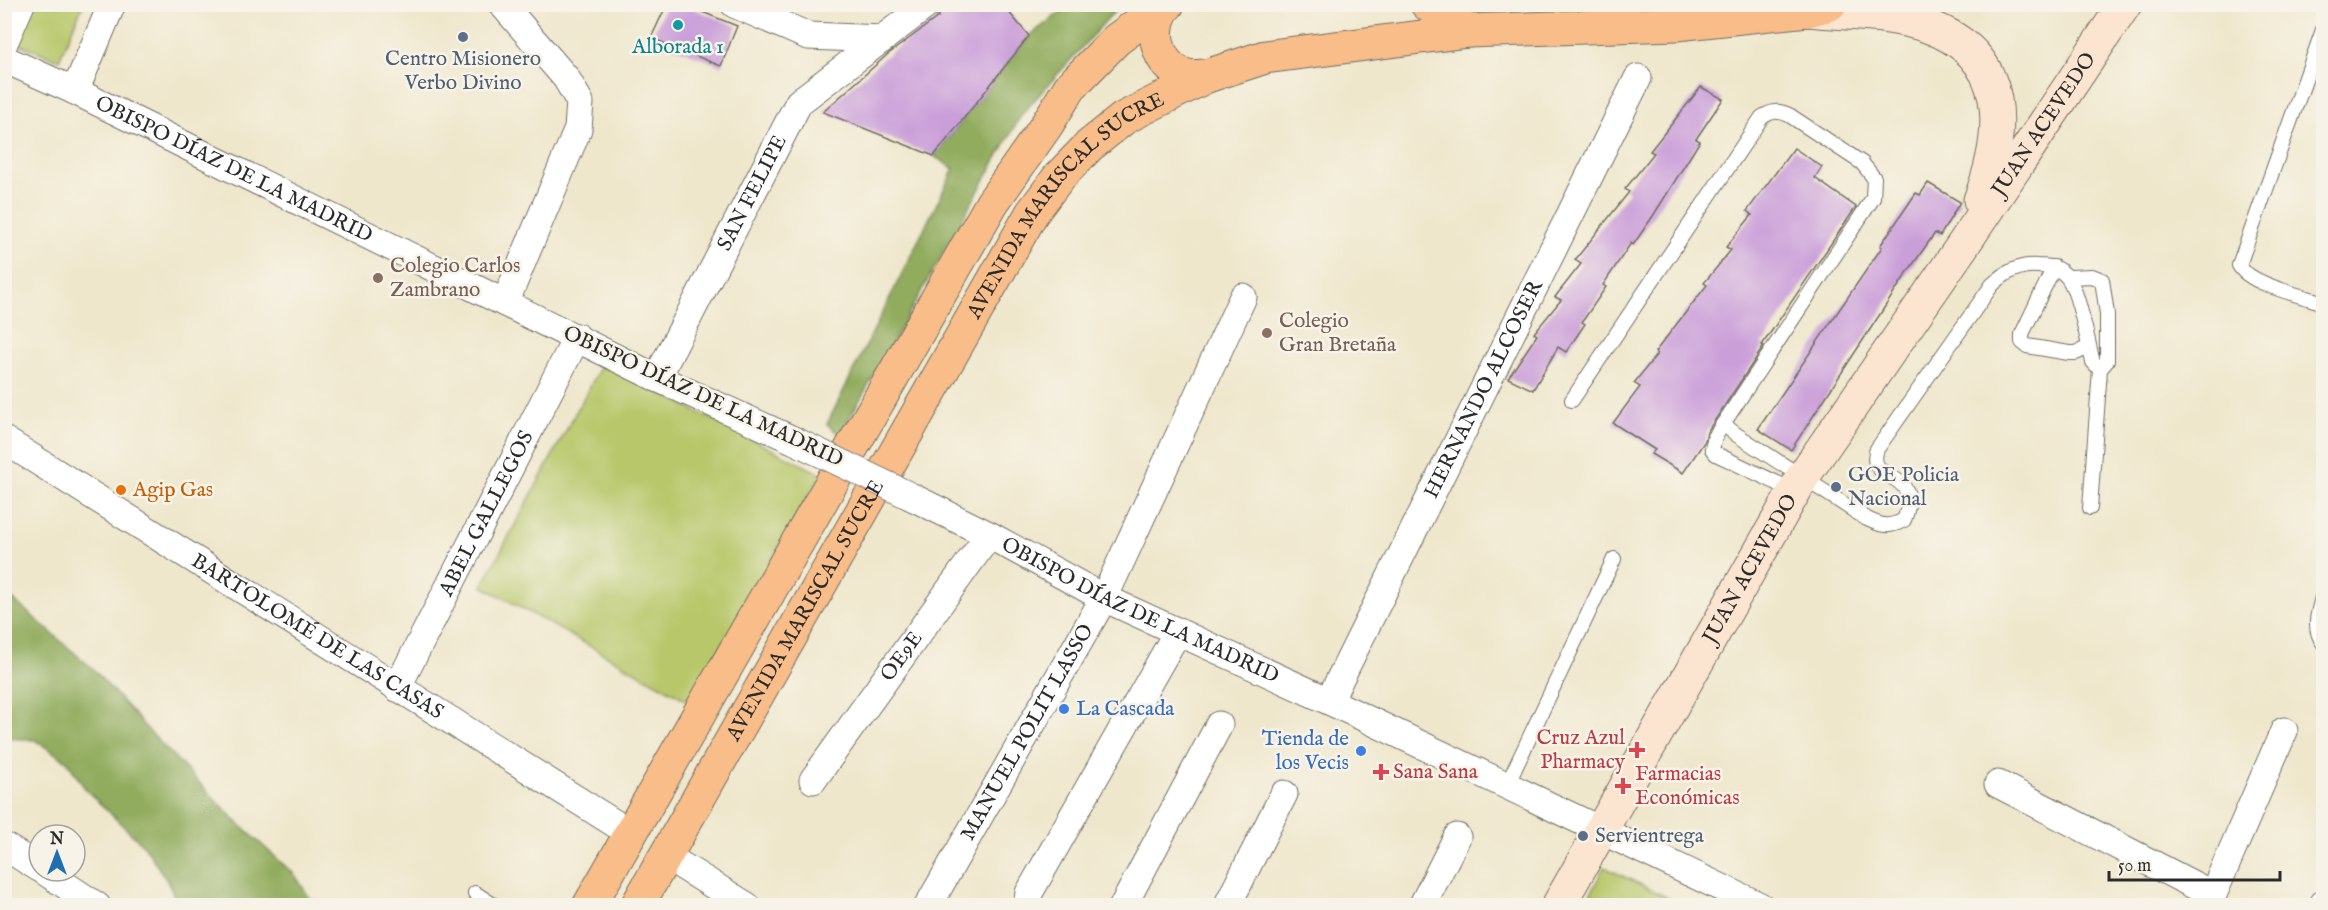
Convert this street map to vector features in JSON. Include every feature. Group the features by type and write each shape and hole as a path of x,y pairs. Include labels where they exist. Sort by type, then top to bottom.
{"main road":[{"path":"1166,4 1157,21 1158,50 1176,71 1189,76 1207,76"},
{"name":"AVENIDA MARISCAL SUCRE","path":"589,906 992,203 1046,126 1070,87 1116,40 1166,4"},
{"path":"1427,4 1468,31"},
{"path":"1626,26 1659,20 1684,4"},
{"name":"AVENIDA MARISCAL SUCRE","path":"637,906 1032,213 1059,177 1089,146 1124,118 1207,76 1265,57 1468,31 1677,24 1819,8"}],"street":[{"path":"4,43 21,4"},
{"path":"75,91 112,4"},
{"path":"502,4 566,78 580,102 578,129 505,303"},
{"path":"734,4 808,36 883,39"},
{"name":"SAN FELIPE","path":"657,378 799,102 928,4"},
{"name":"JUAN ACEVEDO","path":"1558,906 1798,485 2125,4"},
{"name":"JUAN ACEVEDO","path":"1819,8 1892,18 1927,26 1955,39 1974,56 1987,74 1999,117 1996,146 1991,171 1963,245"},
{"name":"OBISPO DÍAZ DE LA MADRID","path":"4,59 75,91 657,378 912,496 1104,598 1329,700 1760,906"},
{"name":"HERNANDO ALCOSER","path":"1329,700 1638,78"},
{"name":"MANUEL POLIT LASSO","path":"928,906 1104,598 1243,297"},
{"name":"ABEL GALLEGOS","path":"396,688 577,337"},
{"name":"BARTOLOMÉ DE LAS CASAS","path":"4,440 630,833"},
{"name":"OE9E","path":"813,780 989,535"},
{"path":"1027,906 1029,893 1178,630"},
{"path":"1123,906 1219,725"},
{"path":"1998,784 2210,900 2284,731"},
{"path":"1227,906 1284,794"},
{"path":"1422,906 1457,837"},
{"path":"4,846 27,860"},
{"path":"666,856 747,906"},
{"path":"62,883 97,906"}],"lane":[{"path":"2324,27 2239,265 2242,271 2255,279 2324,303"},
{"path":"1572,400 1761,117 1770,112 1780,111 1863,163 1874,178 1873,198 1723,424 1712,444 1712,449 1716,454 1798,485 1883,527 1893,526 1904,520 1910,505 1909,492 1899,481 1876,466 1874,458 1877,449 1992,285 2005,273 2027,265 2054,267 2069,277 2077,298 2093,362 2100,369"},
{"path":"2054,267 2022,334 2022,342 2028,346 2069,353 2076,353 2089,347"},
{"path":"2069,277 2092,276 2102,280 2107,314 2107,361 2100,369 2090,508"},
{"path":"1723,424 1798,485"},
{"path":"1507,785 1614,559"},
{"path":"2324,591 2316,624 2317,632 2324,644"},
{"path":"475,893 495,906"}],"green space":[{"path":"4,5 83,5 59,60 5,39"},
{"path":"1070,5 1123,5 1111,15 1022,114 840,435 827,424 954,169 934,156 1029,36"},
{"path":"602,364 821,474 690,702 482,586"},
{"path":"5,565 8,595 94,670 236,821 295,875 314,905 178,905 169,884 145,847 86,790 67,761 35,740 10,738 5,733"},
{"path":"1604,867 1683,905 1585,905"}],"building":[{"path":"667,4 682,4 737,26 721,66 651,38"},
{"path":"944,4 1002,4 1029,36 934,156 823,112 887,55 938,17"},
{"path":"1701,87 1723,99 1696,139 1700,141 1653,216 1633,245 1631,243 1603,285 1606,287 1582,322 1585,324 1566,352 1558,347 1533,390 1508,378 1537,335 1534,333 1561,300 1555,297 1581,264 1575,260 1629,192 1625,189 1654,153 1650,151"},
{"path":"1794,148 1822,167 1815,178 1856,207 1762,345 1764,346 1707,432 1705,441 1683,473 1651,454 1655,450 1613,423 1640,387 1634,383 1657,354 1655,352 1707,285 1704,283 1731,250 1726,247 1752,215 1747,211"},
{"path":"1928,183 1960,202 1940,236 1935,233 1909,270 1791,450 1758,429 1916,193 1920,195"}],"place":[{"name":"Alborada 1","path":"678,25"},
{"name":"Centro Misionero Verbo Divino","path":"463,37"},
{"name":"Colegio Carlos Zambrano","path":"378,278"},
{"name":"Colegio Gran Bretaña","path":"1267,333"},
{"name":"GOE Policia Nacional","path":"1836,487"},
{"name":"Agip Gas","path":"121,490"},
{"name":"La Cascada","path":"1064,709"},
{"name":"Cruz Azul Pharmacy","path":"1637,750"},
{"name":"Tienda de los Vecis","path":"1361,751"},
{"name":"Sana Sana","path":"1381,772"},
{"name":"Farmacias Económicas","path":"1623,786"},
{"name":"Servientrega","path":"1583,836"}]}
